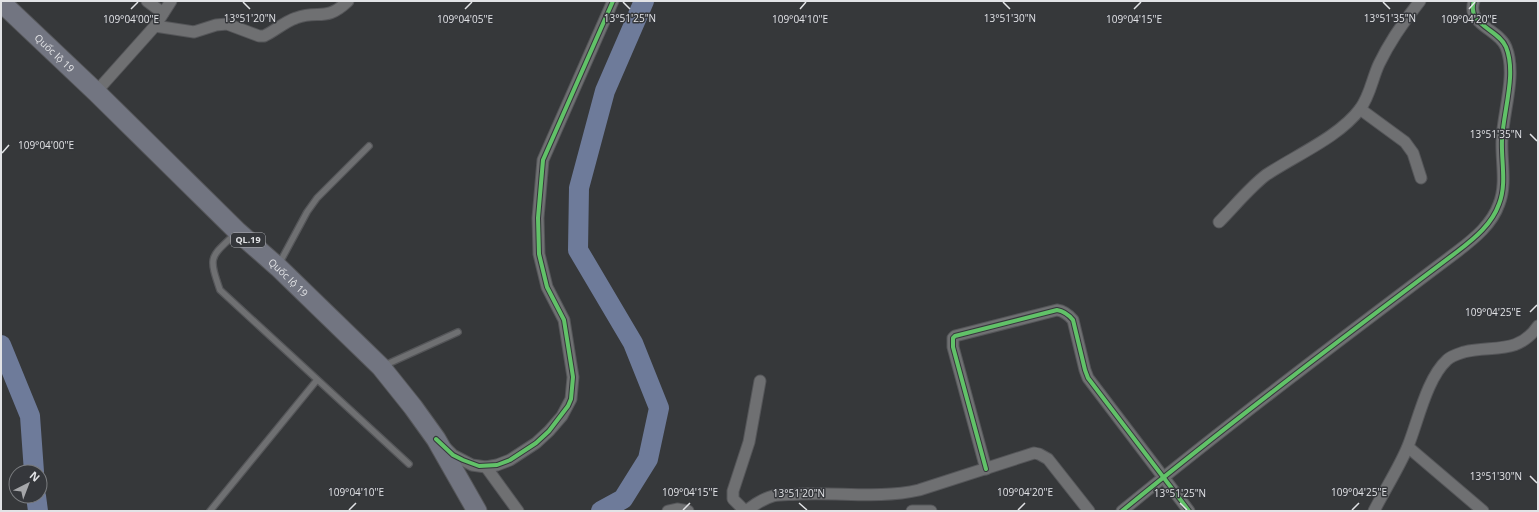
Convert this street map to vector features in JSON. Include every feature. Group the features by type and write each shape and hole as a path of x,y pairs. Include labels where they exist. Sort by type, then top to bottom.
{"highway":[{"name":"Quốc lộ 19","path":"1,2 96,92 238,232 278,267 381,366 436,439 474,505"}],"street":[{"path":"147,1 163,13"},
{"path":"96,92 155,26 171,1"},
{"path":"155,26 194,32 216,25 227,24 253,34 264,36 296,18 334,12 348,1"},
{"path":"436,439 453,454 472,465 486,467 497,465 510,460 536,443 562,416 571,399 573,378 564,320 547,287 539,254 538,218 543,160 613,1"},
{"path":"1219,222 1260,180 1338,131 1360,109 1368,95 1388,45 1420,1"},
{"path":"1122,511 1313,359 1476,237 1495,214 1502,192 1502,137 1508,89 1509,66 1507,49 1504,44 1477,19 1472,9 1474,1"},
{"path":"1360,109 1411,148 1421,178"},
{"path":"986,469 953,347 953,338 955,336 1057,310 1067,313 1073,320 1085,370 1091,382 1189,511"},
{"path":"1376,510 1408,447 1432,382 1448,359 1459,353 1471,350 1503,348 1514,345 1530,336 1538,326"},
{"path":"760,381 749,442 733,496 733,499 745,511 758,502 774,496 810,494 882,496 901,494 919,490 1034,453 1048,459 1089,511"},
{"path":"1408,447 1483,511"},
{"path":"486,467 518,511"},
{"path":"668,511 677,508 688,511"},
{"path":"912,511 931,511"}],"lane":[{"path":"278,267 307,212 317,198 369,146"},
{"path":"238,232 215,253 212,261 213,270 220,290 409,464"},
{"path":"381,366 458,332"},
{"path":"210,511 317,380"}],"waterway":[{"path":"601,511 623,499 648,459 659,408 633,343 578,250 579,188 605,91 644,1"},
{"path":"1,345 30,416 33,464"},
{"path":"37,504 38,511"}],"cycle path":[{"path":"436,439 453,455 463,460 479,466 497,465 510,460 536,443 549,431 568,406 571,399 573,377 564,320 547,287 539,254 538,218 543,160 613,1"},
{"path":"1122,511 1163,477 1477,236 1492,218 1499,204 1503,189 1502,140 1510,81 1510,69 1506,47 1502,41 1484,26 1475,16 1473,9 1474,1"},
{"path":"986,469 953,347 953,338 955,336 1059,310 1066,313 1073,320 1088,378 1189,511"}]}
